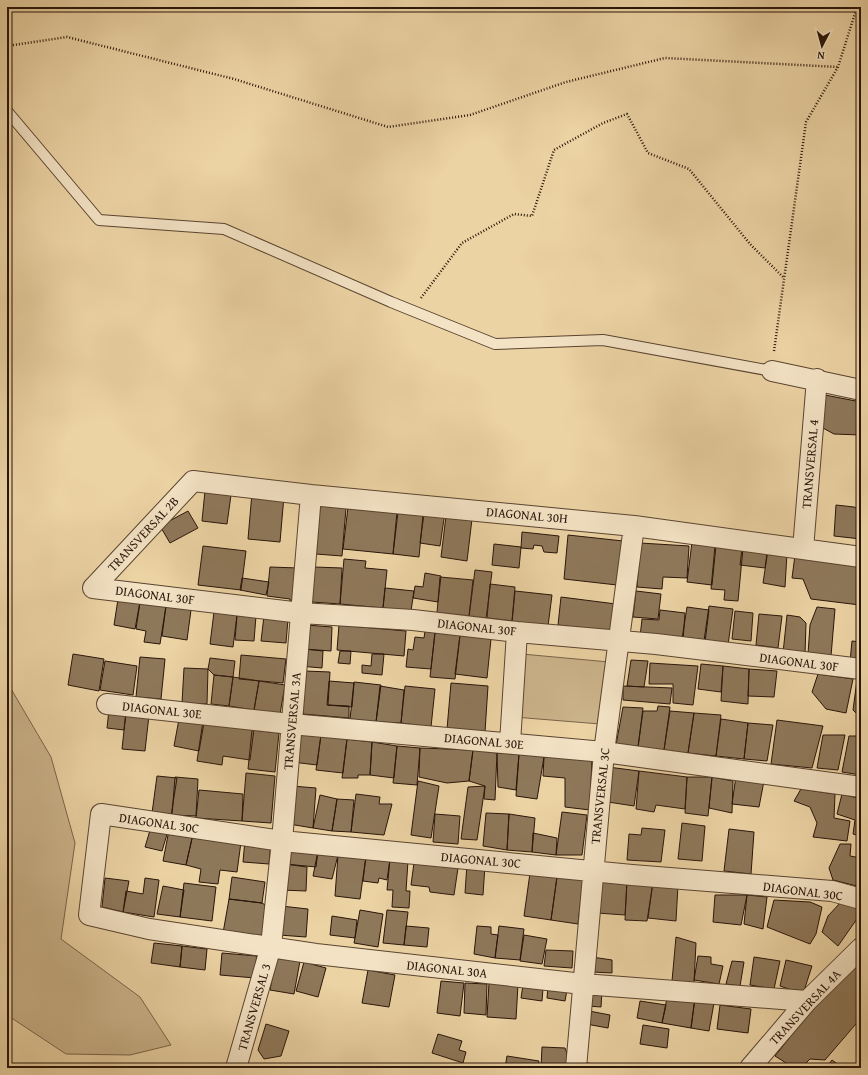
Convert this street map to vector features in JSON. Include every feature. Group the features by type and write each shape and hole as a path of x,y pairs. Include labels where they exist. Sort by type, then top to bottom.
{"street":[{"path":"772,371 861,390"},
{"name":"TRANSVERSAL 4","path":"803,549 817,380"},
{"name":"DIAGONAL 30H","path":"193,481 311,495 634,526 861,557"},
{"name":"TRANSVERSAL 2B","path":"93,588 193,481"},
{"name":"TRANSVERSAL 3A","path":"271,946 282,841 311,495"},
{"name":"TRANSVERSAL 3C","path":"576,1068 604,752 634,526"},
{"name":"DIAGONAL 30F","path":"93,588 301,613 413,620 517,632 619,641 861,669"},
{"path":"510,743 517,632"},
{"name":"DIAGONAL 30E","path":"107,704 291,724 604,752 861,788"},
{"name":"DIAGONAL 30C","path":"89,916 101,814 282,841 593,871 832,891 861,899"},
{"name":"DIAGONAL 30A","path":"89,916 149,929 271,946 316,954 583,984 807,1001"},
{"name":"TRANSVERSAL 3","path":"236,1068 271,946"},
{"name":"TRANSVERSAL 4A","path":"750,1068 807,1001 861,948"}],"lane":[{"path":"7,111 99,220 224,229 412,311 495,344 603,340 772,371"}],"path":[{"path":"772,371 806,122 838,67 857,7"},
{"path":"7,46 67,37 234,79 388,127 470,115 566,82 665,58 838,67"},
{"path":"412,311 462,243 514,214 532,216 554,150 603,123 627,114 648,152 689,169 750,244 784,278"}],"shaded area":[{"path":"522,654 609,662 600,724 514,717"},
{"path":"7,682 51,757 75,843 61,939 140,997 171,1045 130,1055 66,1054 7,1015"}],"building":[{"path":"825,395 861,402 861,435 834,434 821,427"},
{"path":"205,491 231,495 227,524 202,521"},
{"path":"252,493 284,496 280,542 248,539"},
{"path":"836,505 854,507 861,510 861,539 834,536"},
{"path":"320,506 346,508 342,556 316,554"},
{"path":"348,507 397,512 393,554 343,549"},
{"path":"188,511 198,528 170,543 160,526"},
{"path":"398,512 423,515 419,557 393,554"},
{"path":"445,512 440,546 420,543 424,514"},
{"path":"446,516 472,519 467,561 441,557"},
{"path":"522,532 559,536 557,553 544,552 542,546 534,545 533,549 521,548"},
{"path":"568,535 623,541 617,585 564,579"},
{"path":"692,542 716,545 712,585 687,582"},
{"path":"640,543 689,546 687,578 663,577 662,589 637,587"},
{"path":"494,544 521,547 519,568 492,565"},
{"path":"203,546 246,551 241,590 198,585"},
{"path":"715,546 743,548 738,601 724,600 725,590 711,589"},
{"path":"742,549 767,553 765,568 740,565"},
{"path":"768,550 787,553 785,587 763,583"},
{"path":"795,555 861,563 860,605 811,599 803,579 792,578"},
{"path":"344,559 366,561 365,568 387,570 383,608 340,604"},
{"path":"270,567 298,568 295,604 290,604 290,599 267,596"},
{"path":"314,567 342,568 340,604 312,602"},
{"path":"475,570 492,572 486,619 469,617"},
{"path":"425,573 441,576 438,602 413,598 415,586 423,587"},
{"path":"440,577 473,580 469,616 437,613"},
{"path":"242,578 269,582 266,595 240,590"},
{"path":"490,584 515,587 512,621 487,618"},
{"path":"385,588 414,591 411,611 383,608"},
{"path":"515,591 552,595 548,626 512,622"},
{"path":"636,591 661,594 658,619 633,617"},
{"path":"561,597 616,604 612,632 558,625"},
{"path":"118,599 140,602 135,629 114,625"},
{"path":"140,602 166,606 160,644 144,642 146,631 136,629"},
{"path":"166,606 191,610 187,640 162,636"},
{"path":"709,606 733,609 728,645 704,641"},
{"path":"687,607 709,610 705,642 682,639"},
{"path":"817,607 835,609 831,656 808,654 810,625"},
{"path":"660,610 685,613 683,641 640,637 642,619 659,620"},
{"path":"735,611 753,613 751,641 732,639"},
{"path":"214,612 237,615 233,647 210,644"},
{"path":"759,614 782,616 778,648 756,645"},
{"path":"237,615 256,616 254,641 235,640"},
{"path":"787,615 800,617 806,623 805,654 783,653"},
{"path":"264,616 288,619 286,643 261,641"},
{"path":"306,625 332,627 331,651 304,649"},
{"path":"339,625 406,631 404,656 337,650"},
{"path":"425,631 435,632 431,669 406,667 408,649 413,650 415,637 424,638"},
{"path":"435,633 460,635 455,679 430,677"},
{"path":"460,635 491,639 487,678 455,674"},
{"path":"852,641 861,642 861,663 850,662"},
{"path":"304,649 323,651 322,668 299,666"},
{"path":"340,651 351,651 350,664 338,663"},
{"path":"73,654 104,659 99,691 68,685"},
{"path":"372,654 384,654 382,675 362,673 362,665 371,666"},
{"path":"241,655 286,659 283,683 239,679"},
{"path":"140,657 165,659 161,699 136,697"},
{"path":"210,658 235,661 233,677 214,675 208,669"},
{"path":"631,660 648,661 644,687 627,686"},
{"path":"105,661 137,666 133,695 100,690"},
{"path":"650,663 698,666 693,705 673,703 673,684 649,684"},
{"path":"701,664 723,666 721,692 698,689"},
{"path":"723,666 749,669 748,704 721,701"},
{"path":"184,668 208,669 207,704 182,703"},
{"path":"749,669 777,671 774,697 748,696"},
{"path":"305,671 330,672 328,705 349,706 349,718 303,714"},
{"path":"818,674 853,679 846,713 826,709 812,692"},
{"path":"214,675 233,677 229,706 211,704"},
{"path":"233,677 259,681 254,710 229,706"},
{"path":"857,680 861,680 861,715 857,714 853,710"},
{"path":"259,681 285,685 280,714 254,710"},
{"path":"329,681 354,683 352,707 327,705"},
{"path":"354,682 381,685 376,722 350,719"},
{"path":"451,683 488,686 485,732 447,729"},
{"path":"380,686 404,690 401,723 376,722"},
{"path":"405,686 435,689 431,727 401,723"},
{"path":"623,686 672,688 670,704 623,700"},
{"path":"658,706 670,707 664,750 638,747 643,711 657,711"},
{"path":"623,707 643,708 638,747 616,745"},
{"path":"109,710 126,712 124,730 107,728"},
{"path":"670,711 694,713 688,753 683,753 674,758 674,751 664,750"},
{"path":"126,712 149,715 145,751 122,749"},
{"path":"694,713 721,715 716,756 688,753"},
{"path":"179,719 204,723 199,751 174,746"},
{"path":"721,719 748,723 744,759 716,756"},
{"path":"777,720 823,726 812,768 771,764"},
{"path":"203,721 254,729 250,760 223,756 222,765 197,761"},
{"path":"748,723 773,725 767,761 744,759"},
{"path":"252,730 279,733 275,772 248,769"},
{"path":"294,730 321,735 317,765 292,762"},
{"path":"321,735 347,739 343,773 316,770"},
{"path":"823,735 845,735 838,770 817,768"},
{"path":"849,736 861,736 861,775 842,772"},
{"path":"347,739 372,742 370,775 358,775 358,778 342,778"},
{"path":"372,742 397,746 394,778 370,775"},
{"path":"397,746 420,748 417,785 393,783"},
{"path":"420,748 473,750 469,781 447,783 419,777"},
{"path":"473,750 497,753 495,800 484,799 485,786 469,781"},
{"path":"497,753 519,754 516,790 498,787"},
{"path":"519,754 544,757 537,799 516,796"},
{"path":"544,757 592,759 590,810 565,807 565,778 543,776"},
{"path":"608,767 639,771 634,806 608,802"},
{"path":"639,771 687,777 685,809 656,805 654,812 636,809"},
{"path":"246,773 275,776 271,823 242,821"},
{"path":"157,776 177,778 171,816 152,813"},
{"path":"736,776 764,781 759,807 732,804"},
{"path":"175,777 198,779 196,816 172,815"},
{"path":"687,777 712,777 708,816 685,813"},
{"path":"712,777 733,781 732,813 709,808"},
{"path":"418,781 439,786 431,838 411,835"},
{"path":"292,786 316,788 313,828 289,824"},
{"path":"485,786 477,840 461,839 468,787"},
{"path":"801,789 835,794 834,818 850,821 847,841 813,837 817,823 810,807 794,801"},
{"path":"199,790 243,794 242,821 196,818"},
{"path":"356,794 380,797 379,804 392,804 384,835 351,832"},
{"path":"842,794 861,799 861,836 853,834 855,820 837,814"},
{"path":"320,795 337,799 332,831 313,828"},
{"path":"337,799 354,800 351,832 332,831"},
{"path":"562,812 587,815 582,855 556,855"},
{"path":"486,813 509,814 507,850 483,846"},
{"path":"435,814 460,816 458,844 433,842"},
{"path":"509,814 535,818 532,852 507,850"},
{"path":"682,823 705,826 702,861 678,859"},
{"path":"151,827 168,831 162,851 145,847"},
{"path":"642,828 665,830 661,862 627,860 629,834 641,835"},
{"path":"729,829 754,832 751,874 724,871"},
{"path":"169,830 193,834 186,865 163,861"},
{"path":"533,833 557,838 556,855 532,852"},
{"path":"193,834 241,842 237,872 220,870 218,884 199,882 201,869 186,865"},
{"path":"245,840 271,842 269,864 243,862"},
{"path":"840,844 851,844 850,856 861,858 861,887 833,880 829,868"},
{"path":"287,847 318,851 316,867 285,864"},
{"path":"318,851 338,855 332,879 313,876"},
{"path":"338,855 366,856 360,899 335,896"},
{"path":"366,856 390,859 387,880 379,878 378,883 363,881"},
{"path":"390,859 408,861 406,891 410,891 409,908 392,907 393,890 387,890"},
{"path":"414,863 458,868 454,895 430,892 429,887 411,885"},
{"path":"285,864 307,867 306,891 281,890"},
{"path":"467,864 485,865 483,895 465,893"},
{"path":"530,873 557,877 551,920 524,916"},
{"path":"232,877 265,882 262,903 229,899"},
{"path":"557,877 583,880 578,924 551,920"},
{"path":"105,878 129,881 123,912 102,907"},
{"path":"145,878 159,880 154,917 123,912 126,891 143,894"},
{"path":"627,881 653,882 647,921 625,920"},
{"path":"627,881 625,915 597,913 600,882"},
{"path":"653,882 678,885 676,921 648,918"},
{"path":"184,883 216,887 212,921 180,917"},
{"path":"163,886 184,890 180,917 157,914"},
{"path":"715,895 747,895 741,925 713,922"},
{"path":"747,895 767,897 763,929 744,924"},
{"path":"229,899 262,903 267,906 262,938 223,933"},
{"path":"774,900 810,902 822,907 816,934 810,944 767,927"},
{"path":"841,902 860,908 859,916 838,946 822,932 828,916"},
{"path":"281,906 308,909 306,937 279,935"},
{"path":"360,910 383,914 378,947 354,943"},
{"path":"387,910 408,912 404,945 383,943"},
{"path":"332,916 357,920 355,938 330,935"},
{"path":"406,926 429,928 427,947 404,945"},
{"path":"477,926 491,927 491,934 498,935 495,958 474,954"},
{"path":"499,926 524,929 520,960 495,958"},
{"path":"524,935 547,939 542,964 520,961"},
{"path":"676,937 696,943 694,983 672,981"},
{"path":"154,943 182,946 180,967 151,963"},
{"path":"182,946 207,949 205,970 180,967"},
{"path":"546,950 573,951 572,968 544,966"},
{"path":"222,953 257,956 255,978 220,975"},
{"path":"698,956 711,957 711,964 723,966 719,984 694,980"},
{"path":"276,957 300,961 294,994 270,990"},
{"path":"592,957 612,960 612,973 593,972"},
{"path":"754,957 780,961 774,989 750,985"},
{"path":"786,960 812,966 803,994 780,986"},
{"path":"732,961 744,962 740,986 726,984"},
{"path":"304,962 326,968 318,997 296,991"},
{"path":"849,962 861,969 861,1018 825,1060 810,1059 801,1068 794,1068 775,1056"},
{"path":"368,970 395,975 389,1007 362,1003"},
{"path":"441,981 464,983 460,1016 437,1013"},
{"path":"465,983 487,984 486,1015 464,1013"},
{"path":"489,983 518,985 516,1019 487,1017"},
{"path":"523,985 543,988 542,1001 521,998"},
{"path":"548,987 567,990 565,1001 547,998"},
{"path":"589,989 602,990 601,1007 588,1006"},
{"path":"668,993 695,998 691,1028 662,1023"},
{"path":"695,998 714,1003 709,1031 691,1028"},
{"path":"640,1001 666,1005 662,1023 637,1018"},
{"path":"720,1005 751,1009 748,1033 717,1029"},
{"path":"589,1011 610,1015 608,1028 586,1024"},
{"path":"266,1024 289,1031 281,1056 264,1059 258,1050"},
{"path":"643,1025 669,1029 667,1048 640,1044"},
{"path":"438,1034 462,1041 459,1050 466,1052 463,1063 432,1053"},
{"path":"542,1047 565,1048 567,1053 567,1068 541,1068"},
{"path":"507,1056 539,1061 538,1068 505,1068"},
{"path":"832,1060 843,1068 826,1068"},
{"path":"581,1062 607,1066 607,1068 580,1068"}]}
